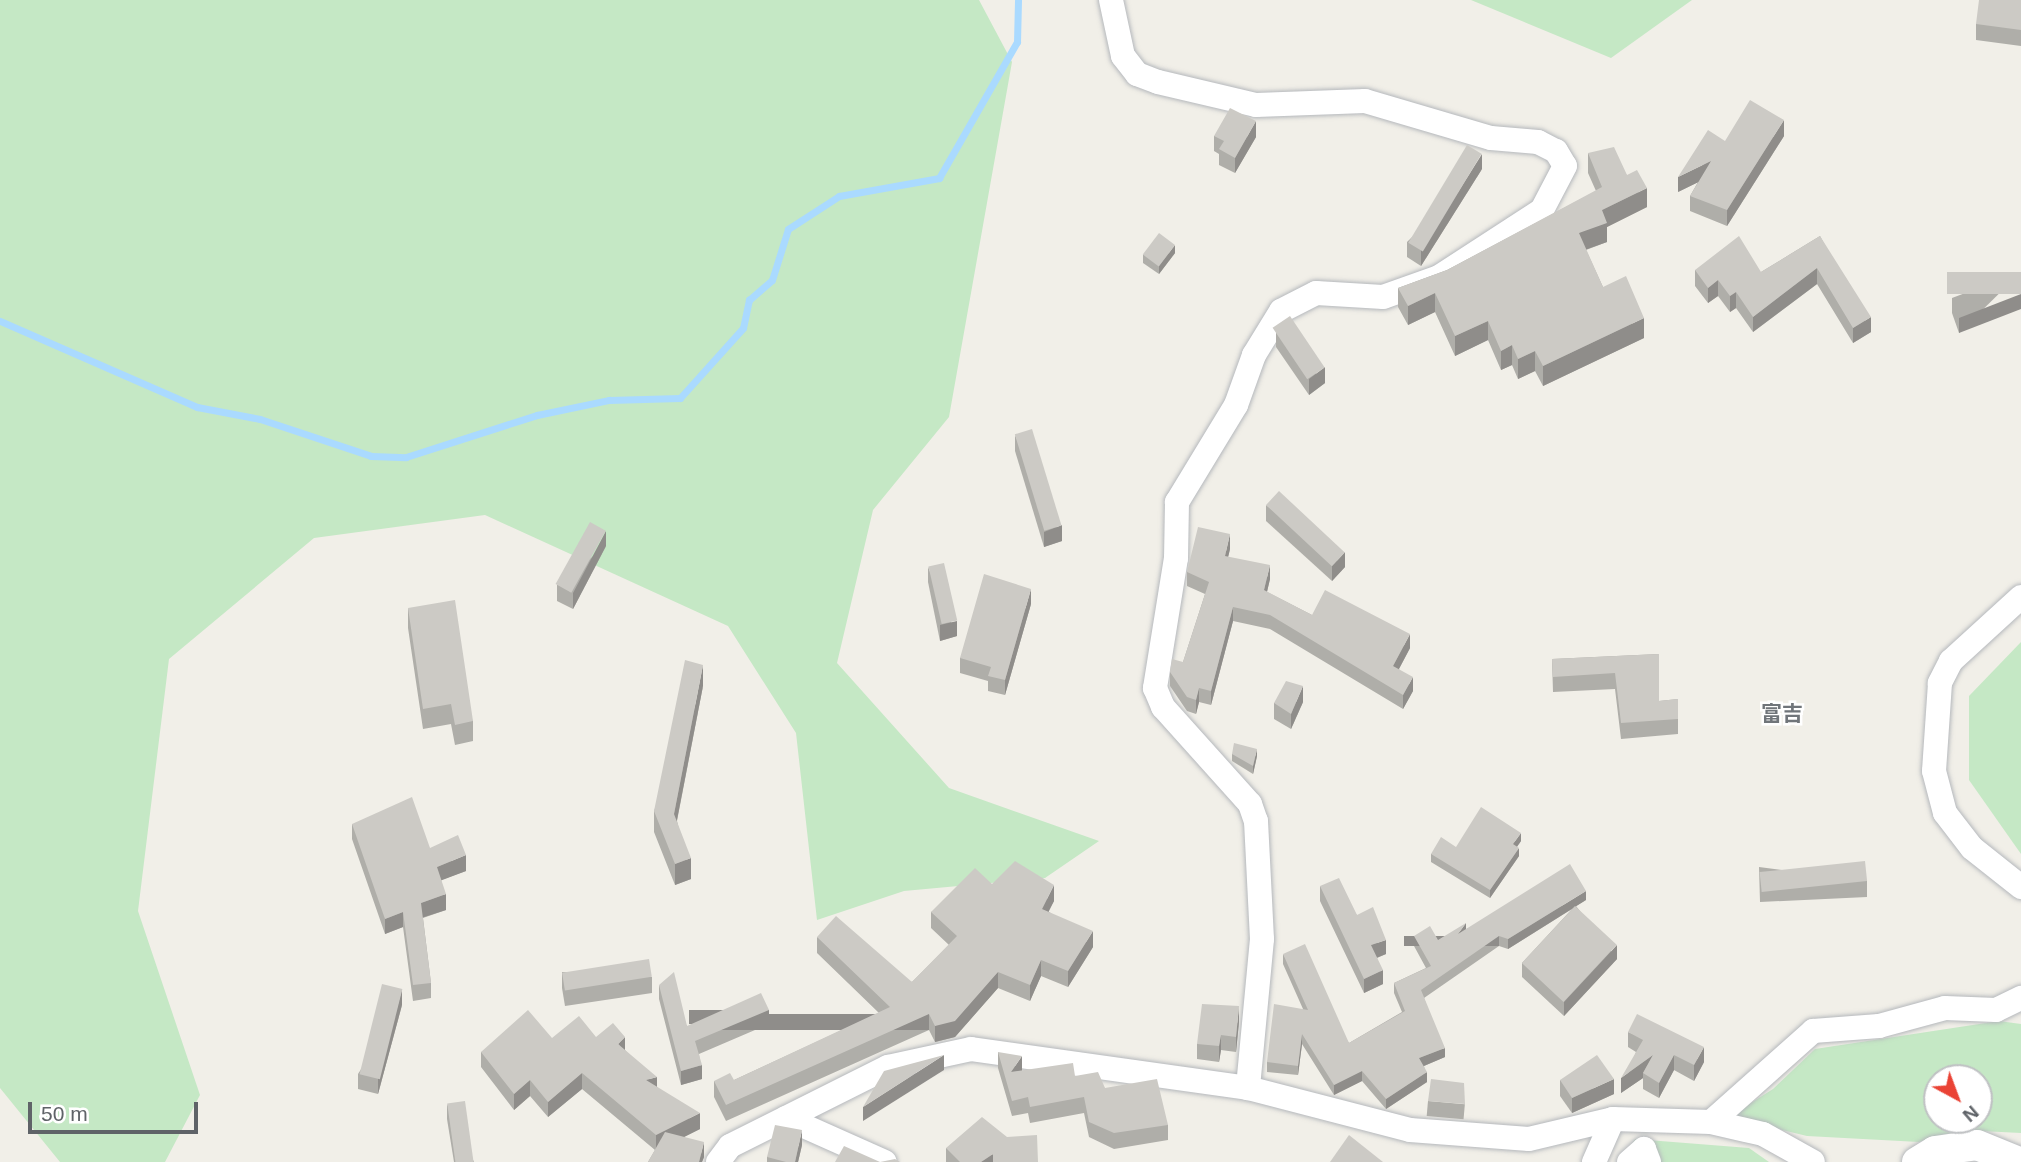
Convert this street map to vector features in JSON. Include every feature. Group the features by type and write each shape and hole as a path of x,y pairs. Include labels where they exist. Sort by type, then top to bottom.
{"street":[{"path":"1111,0 1123,56 1137,74 1158,82 1256,105 1365,101 1491,138 1538,142 1556,151 1564,166 1542,210 1439,276 1383,297 1315,293 1281,311 1254,355 1236,405 1177,502 1176,558 1155,688 1163,707 1250,804 1256,821 1262,939 1248,1088"},
{"path":"2021,597 1951,661 1940,683 1934,771 1945,813 1972,848 2021,887"},
{"path":"1711,1122 1813,1031 1879,1026 1945,1008 1996,1010 2021,998"},
{"path":"718,1162 730,1146 912,1058 971,1049 1248,1088 1410,1130 1490,1138 1567,1135 1613,1119 1711,1122 1763,1134 1813,1162"},
{"path":"786,1118 885,1162"},
{"path":"1594,1162 1613,1119"},
{"path":"1917,1162 1935,1150 1977,1145 2020,1162"},
{"path":"1629,1162 1644,1149 1649,1162"}],"green space":[{"path":"0,0 979,0 1012,62 949,417 873,510 837,663 949,788 1099,841 1045,878 904,891 817,920 796,733 728,626 485,515 314,538 169,659 138,911 200,1095 165,1162 60,1162 0,1088"},
{"path":"1471,0 1692,0 1611,58"},
{"path":"2021,642 2021,854 1969,780 1969,696"},
{"path":"1999,1021 2021,1024 2021,1133 1993,1132 1993,1064 1923,1064 1923,1134 1947,1134 1919,1142 1807,1136 1729,1117 1773,1089 1815,1049"},
{"path":"1635,1139 1749,1148 1769,1162 1620,1162"}],"building":[{"path":"1979,0 2021,0 2021,30 1976,24"},
{"path":"1750,100 1784,120 1727,210 1690,196 1711,161 1678,177 1708,130 1725,141"},
{"path":"1230,108 1256,121 1235,158 1219,149 1224,141 1214,136"},
{"path":"1467,145 1482,154 1423,251 1408,243"},
{"path":"1614,147 1627,175 1637,170 1647,188 1602,210 1607,223 1579,233 1603,287 1626,276 1644,318 1543,366 1535,351 1518,359 1512,345 1501,351 1488,321 1455,336 1435,293 1408,306 1398,288 1447,270 1602,187 1588,153"},
{"path":"1159,233 1175,245 1159,267 1143,255"},
{"path":"1739,236 1761,272 1820,236 1871,317 1853,328 1817,268 1753,317 1736,292 1730,296 1718,280 1708,288 1695,270"},
{"path":"1947,272 2021,272 2021,294 1947,294"},
{"path":"1290,316 1325,367 1307,379 1273,328"},
{"path":"1032,429 1062,526 1044,531 1015,434"},
{"path":"1279,491 1345,552 1332,566 1266,505"},
{"path":"590,522 606,531 571,593 556,584"},
{"path":"1198,527 1230,534 1225,556 1270,565 1264,590 1312,615 1325,590 1410,634 1393,666 1413,677 1403,695 1270,615 1233,607 1211,691 1199,688 1196,700 1187,697 1170,672 1172,659 1183,662 1209,582 1187,572"},
{"path":"944,563 957,620 942,624 928,567"},
{"path":"984,574 1031,589 1005,680 988,676 991,667 960,658"},
{"path":"455,600 473,721 455,725 451,704 423,709 408,608"},
{"path":"1659,654 1659,701 1678,699 1678,719 1621,723 1615,673 1553,677 1552,659"},
{"path":"685,660 703,665 674,814 691,858 675,864 654,811"},
{"path":"1286,681 1303,686 1291,714 1274,703"},
{"path":"1234,743 1257,749 1253,766 1232,754"},
{"path":"412,797 430,848 458,835 466,855 437,867 446,894 421,903 431,983 413,985 403,912 385,919 352,824"},
{"path":"1481,807 1521,833 1513,844 1519,848 1490,890 1431,854 1441,837 1456,847"},
{"path":"1015,861 1054,885 1042,909 1093,931 1068,971 1041,960 1030,985 998,972 955,1021 935,1026 929,1014 726,1105 714,1081 730,1073 734,1080 890,1007 817,937 836,916 912,982 957,936 931,912 975,868 992,884"},
{"path":"1865,861 1867,881 1762,892 1760,872"},
{"path":"1570,864 1586,891 1508,939 1499,936 1421,990 1445,1048 1419,1058 1427,1072 1386,1099 1362,1071 1334,1085 1302,1034 1298,1066 1267,1062 1274,1004 1308,1010 1283,954 1305,944 1349,1043 1405,1011 1394,983 1431,966 1414,936 1430,926 1438,940 1466,923 1458,934"},
{"path":"1339,878 1357,915 1373,907 1386,940 1371,945 1383,970 1364,979 1320,886"},
{"path":"1575,906 1617,945 1563,1002 1522,963"},
{"path":"649,959 652,977 565,991 562,973"},
{"path":"674,972 687,1026 761,993 769,1010 695,1041 702,1065 681,1071 659,985"},
{"path":"382,984 402,989 380,1079 360,1074"},
{"path":"1202,1004 1239,1006 1236,1037 1221,1035 1219,1046 1197,1044"},
{"path":"528,1010 552,1038 579,1016 596,1037 613,1023 625,1037 618,1044 657,1077 646,1080 700,1113 656,1135 582,1073 548,1102 530,1080 514,1094 481,1052"},
{"path":"1637,1014 1704,1047 1694,1065 1674,1055 1659,1083 1643,1073 1653,1055 1621,1078 1643,1040 1628,1032"},
{"path":"998,1052 1022,1056 1011,1072 1073,1063 1075,1076 1098,1072 1105,1088 1157,1079 1168,1125 1114,1133 1089,1122 1084,1097 1030,1107 1028,1097 1012,1101"},
{"path":"944,1055 863,1107 884,1071"},
{"path":"1597,1055 1614,1079 1572,1098 1560,1080"},
{"path":"1431,1079 1464,1083 1465,1104 1428,1101"},
{"path":"465,1101 474,1162 455,1162 447,1104"},
{"path":"982,1117 1007,1137 1037,1135 1038,1162 993,1162 993,1154 981,1162 960,1162 946,1148"},
{"path":"775,1125 802,1130 795,1162 767,1157"},
{"path":"665,1132 704,1142 699,1162 648,1162"},
{"path":"1349,1135 1383,1162 1330,1162"},
{"path":"844,1146 880,1162 835,1162"}],"waterway":[{"path":"0,321 197,407 260,419 371,456 406,457 537,415 609,400 680,398 743,328 749,300 772,280 788,229 839,196 939,178 1017,42 1018,0"}],"district":[{"name":"富吉","path":"1782,714"}]}
